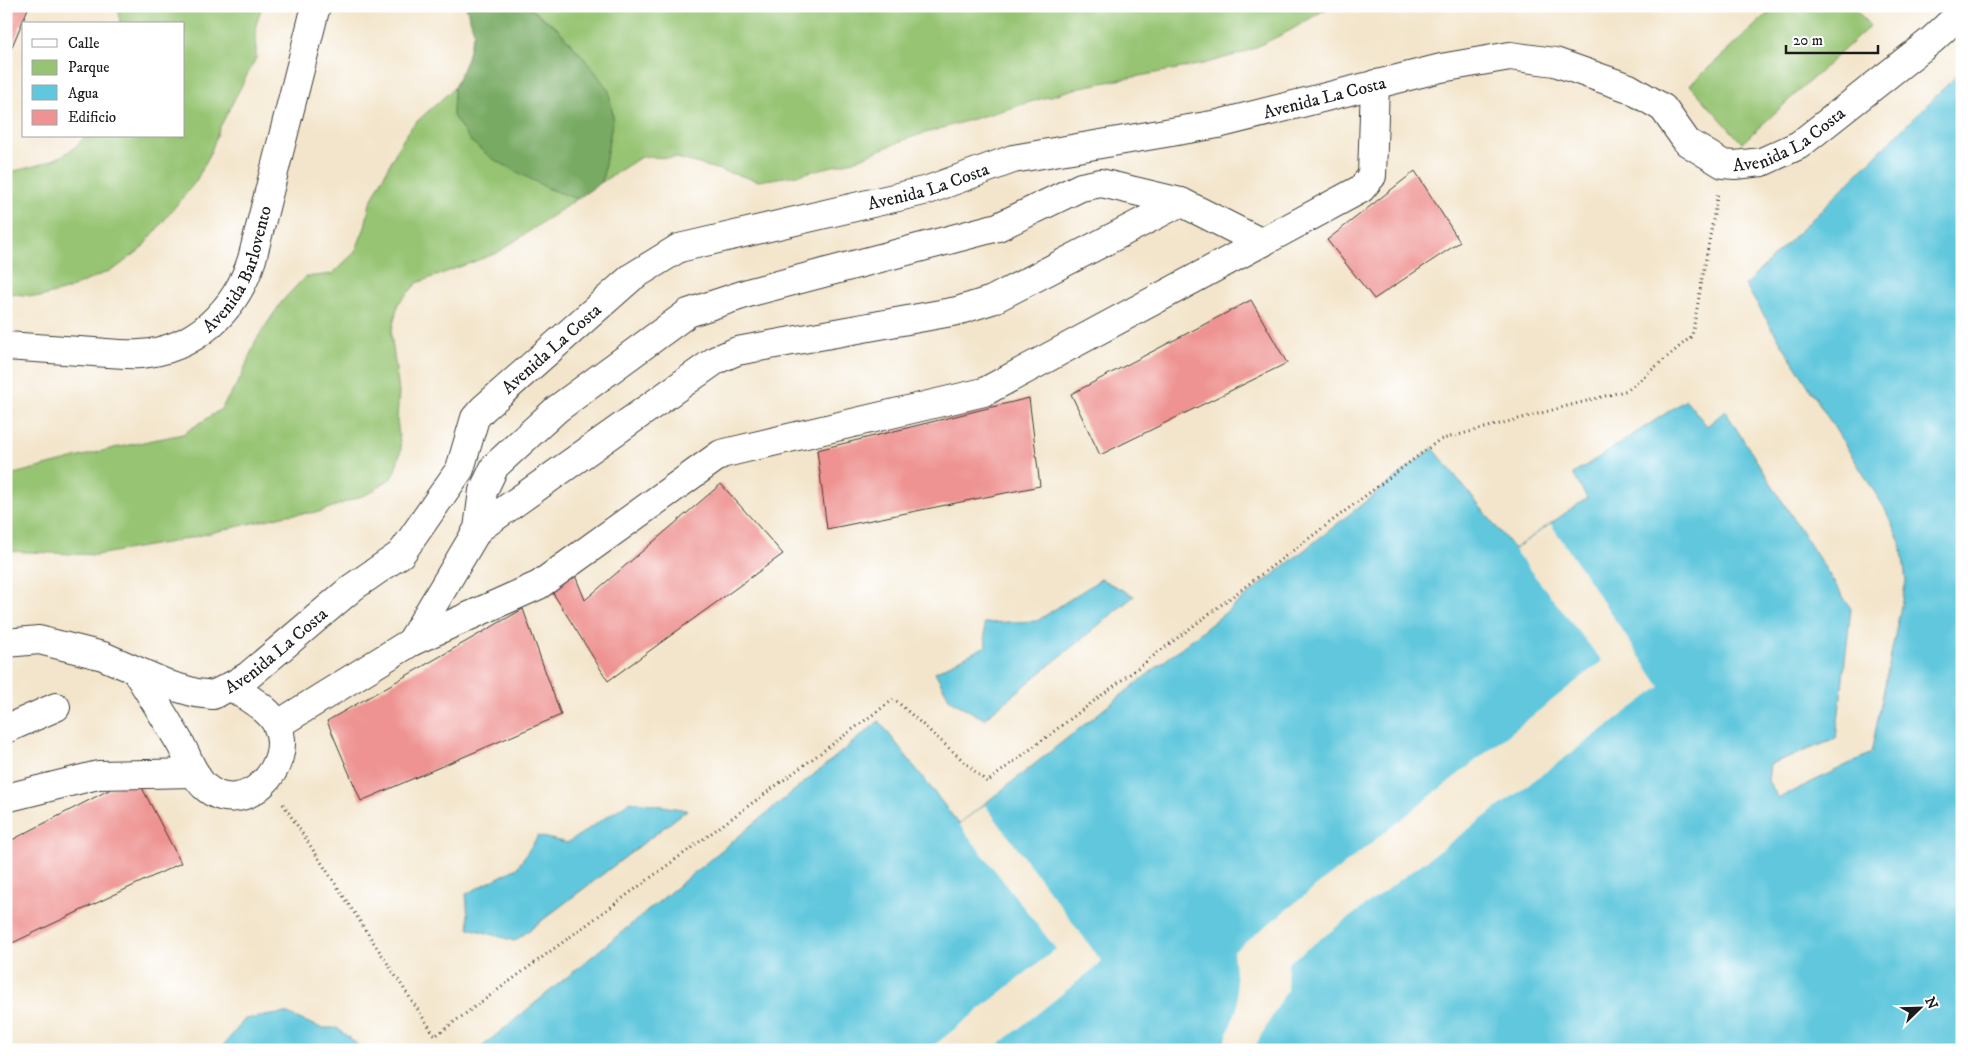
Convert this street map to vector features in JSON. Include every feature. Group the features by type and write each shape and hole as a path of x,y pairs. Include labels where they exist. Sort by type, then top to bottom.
{"street":[{"name":"Avenida Barlovento","path":"6,346 126,354 147,353 188,341 222,315 235,298 250,266 316,6"},
{"name":"Avenida La Costa","path":"6,643 39,640 104,656 136,671 196,693 213,695 231,686 248,676 353,587 401,554 460,469 475,418 483,409 632,277 680,248 928,190 1013,159 1218,124 1441,68 1510,56 1555,62 1629,88 1663,108 1688,142 1724,164 1735,165 1762,162 1799,145 1924,46 1962,12"},
{"path":"277,725 411,642 539,585 721,454 984,392 1361,189 1372,176 1375,84"},
{"path":"411,642 478,529 483,491 496,466 557,409 688,313 751,292 998,227 1081,187 1101,183 1181,202 1262,242"},
{"path":"478,529 716,360 737,351 957,311 992,300 1181,202"},
{"path":"136,671 181,744 195,773 205,786 232,798 247,796 260,787 280,754 282,744 277,725 267,712 231,686"},
{"path":"6,729 56,707"},
{"path":"6,798 98,775 195,773"}],"path":[{"path":"266,778 435,1036 894,699 987,782 1439,440 1628,390 1692,336 1724,164"}],"green space":[{"path":"118,6 262,6 256,25 256,58 220,127 210,154 196,181 140,250 116,268 66,290 40,297 6,293 6,173 39,165 59,157 83,138 185,138 185,22 120,22"},
{"path":"466,6 526,6 556,27 592,67 609,91 613,117 602,182 577,199 547,188 493,159 470,141 453,116 454,88 466,61 474,32"},
{"path":"527,6 1331,6 1291,30 1246,52 1203,64 1081,87 909,138 853,161 797,175 759,181 677,158 641,157 602,182 613,117 592,67 556,27"},
{"path":"1776,6 1853,6 1870,26 1742,143 1690,85"},
{"path":"454,88 453,116 546,188 577,199 497,253 417,283 398,304 391,334 399,391 397,420 401,450 393,477 370,493 319,512 287,515 172,542 96,555 6,551 6,476 114,448 183,434 221,409 241,377 256,340 283,300 305,277 332,274 355,252 365,227 370,203 399,146 413,125"}],"water":[{"path":"1962,70 1962,1050 478,1050 879,721 959,824 1433,448 1514,549 1587,498 1573,474 1686,400 1707,426 1725,411 1851,609 1836,739 1770,764 1768,781 1779,798 1871,753 1906,581 1901,544 1884,507 1745,285"},
{"path":"1101,579 1134,596 984,719 950,700 935,672 986,646 984,623 1037,621"},
{"path":"631,801 687,810 515,941 469,928 466,894 517,868 538,836 567,843"},
{"path":"285,1013 321,1028 337,1028 364,1050 222,1050 223,1046 245,1019"}],"pier":[{"path":"1551,524 1660,687 1288,963 1287,990 1253,1050 1222,1050 1238,1005 1233,952 1602,661 1514,550"},
{"path":"985,805 1102,962 992,1050 928,1050 1056,949 959,824"}],"building":[{"path":"6,6 29,6 22,22 6,61"},
{"path":"1415,171 1460,242 1374,299 1327,240"},
{"path":"1251,300 1287,363 1100,455 1071,394"},
{"path":"1029,398 1040,486 827,529 817,450"},
{"path":"721,484 783,554 608,681 546,582 572,568 585,600"},
{"path":"523,609 561,715 361,801 327,721"},
{"path":"136,776 181,863 6,946 6,840 12,840"}]}
